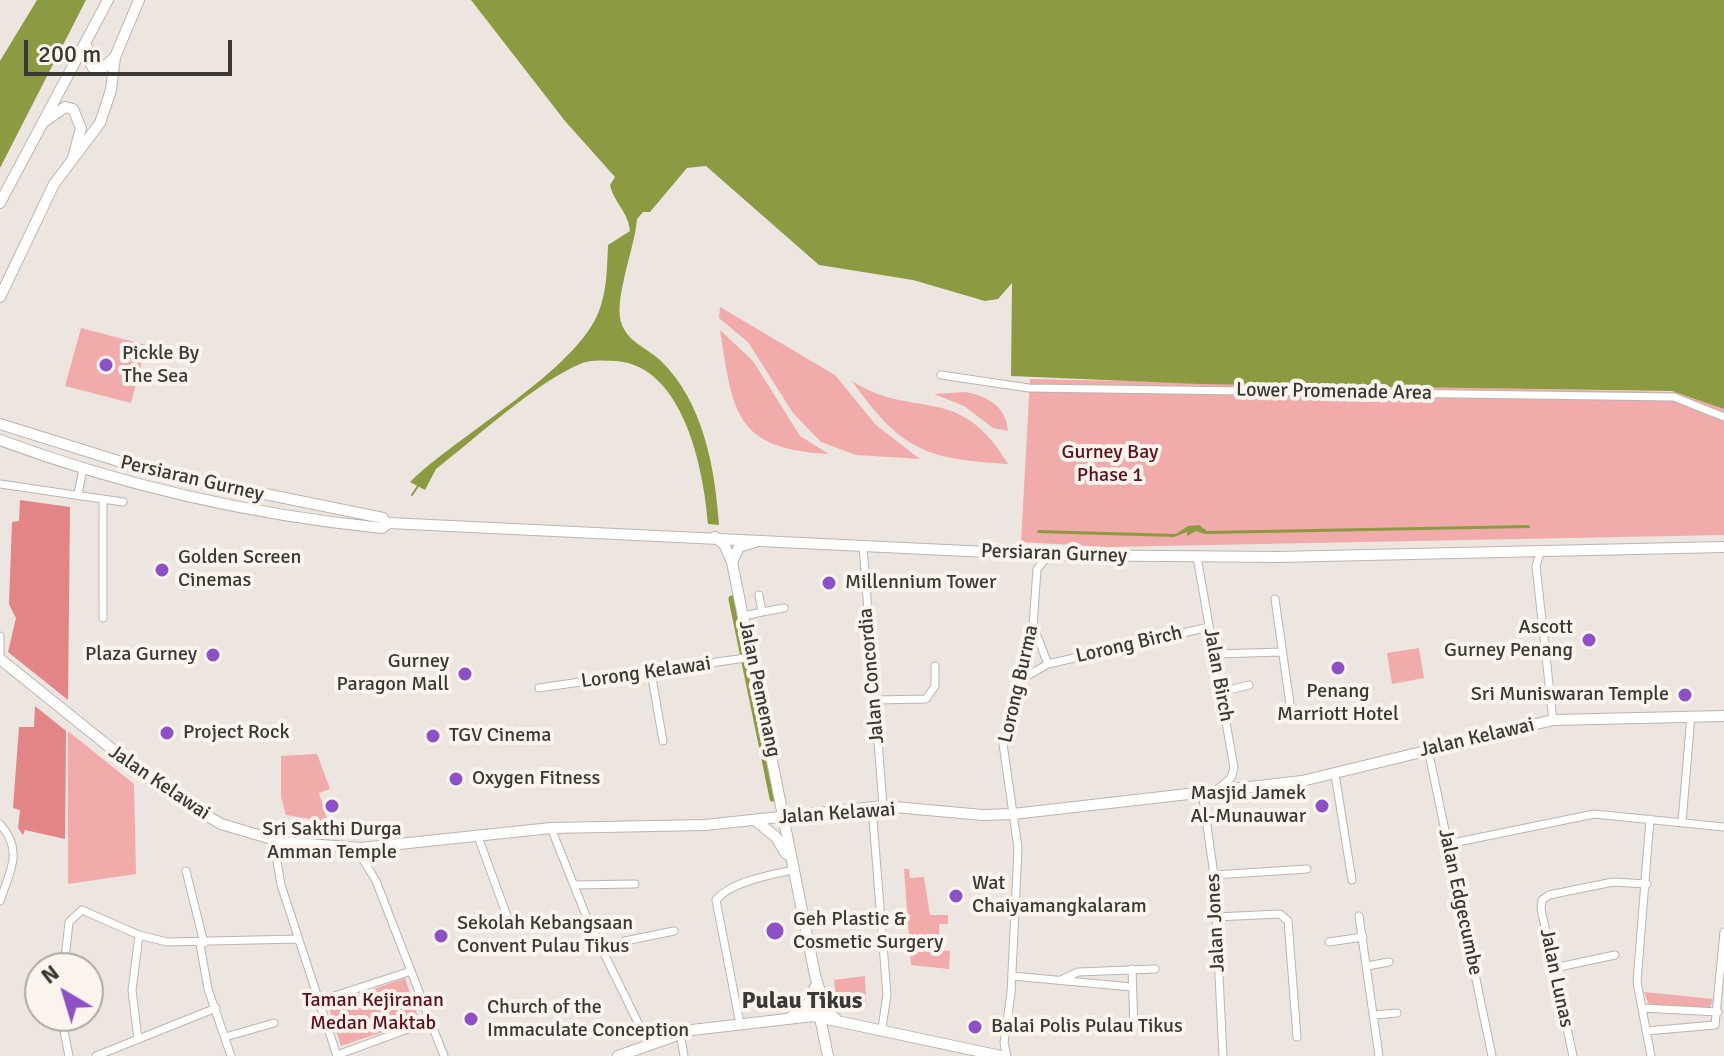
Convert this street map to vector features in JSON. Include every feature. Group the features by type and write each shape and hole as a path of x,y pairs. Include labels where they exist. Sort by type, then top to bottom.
{"main road":[{"path":"0,203 108,0"},
{"path":"0,297 54,184 100,123 111,90 115,57 139,0"},
{"path":"92,33 87,57 93,68 103,68 115,57"},
{"path":"27,148 45,121 65,107 73,109 80,117 81,128 72,160"},
{"name":"Persiaran Gurney","path":"0,424 147,470 383,518 386,523"},
{"name":"Persiaran Gurney","path":"0,440 83,469 321,522 382,528 386,523"},
{"path":"321,522 324,508"},
{"name":"Persiaran Gurney","path":"386,523 1049,555 1197,557 1724,547"},
{"name":"Jalan Pemenang","path":"715,537 724,544 732,562 744,616 746,658 784,817 815,981"},
{"path":"732,562 739,547 762,541"},
{"name":"Jalan Kelawai","path":"0,660 158,786 221,824 282,842 341,848 551,828 756,821 878,806 983,815 1013,814 1219,788 1302,781 1553,720 1724,716"},
{"path":"756,821 776,837 792,867"},
{"path":"815,981 825,1009 836,1019"},
{"path":"815,981 828,1056"},
{"path":"789,1018 808,1005 815,981"},
{"path":"618,1056 680,1033 789,1018 819,1017 882,1028 1001,1056"}],"street":[{"name":"Lower Promenade Area","path":"941,375 1029,388 1674,397 1724,417"},
{"path":"78,494 83,469"},
{"path":"0,484 123,502"},
{"path":"103,499 103,618"},
{"name":"Jalan Concordia","path":"863,546 876,700 887,995 882,1028"},
{"path":"1541,550 1536,566 1553,720"},
{"name":"Lorong Burma","path":"1007,1056 1004,1043 1012,976 1018,848 1003,757 1014,689 1033,626 1037,569 1049,555"},
{"name":"Jalan Birch","path":"1197,557 1234,768 1231,778 1219,788"},
{"path":"759,595 762,612"},
{"path":"1275,599 1290,704"},
{"path":"744,616 784,608"},
{"name":"Lorong Birch","path":"1033,626 1048,664"},
{"name":"Lorong Birch","path":"1014,689 1027,676 1048,664 1209,627"},
{"path":"0,636 0,660"},
{"path":"1214,654 1282,652"},
{"name":"Lorong Kelawai","path":"539,688 746,658"},
{"path":"876,700 926,699 935,686 935,666"},
{"path":"651,672 663,741"},
{"path":"1221,692 1249,685"},
{"path":"1682,822 1691,715"},
{"name":"Jalan Edgecumbe","path":"1428,749 1492,1056"},
{"path":"1335,774 1352,880"},
{"name":"Jalan Jones","path":"1202,790 1214,875 1223,1056"},
{"path":"1448,844 1594,814 1724,827"},
{"path":"1650,819 1637,982 1651,1056"},
{"path":"0,824 14,843 14,856 0,901"},
{"path":"551,828 603,951 648,1043"},
{"path":"477,834 507,916"},
{"path":"282,842 278,869 337,1055 430,1021"},
{"path":"341,848 362,858 371,871 444,1056"},
{"path":"740,1024 716,906 722,894 792,867"},
{"path":"1214,875 1307,869"},
{"path":"186,871 208,989 231,1056"},
{"name":"Jalan Lunas","path":"1573,1056 1542,900 1549,895 1613,882 1647,884"},
{"path":"574,885 635,884"},
{"path":"67,952 72,917 82,910 139,935 202,944 298,939"},
{"path":"1216,917 1280,914 1288,921 1297,1037"},
{"path":"1359,916 1379,1056"},
{"path":"603,951 625,941 674,931"},
{"path":"1646,1031 1712,1026 1720,1017 1724,932"},
{"path":"138,1039 132,990 139,935"},
{"path":"1329,942 1363,937"},
{"path":"1554,968 1615,955"},
{"path":"1367,966 1389,962"},
{"path":"1132,969 1134,1027"},
{"path":"1061,980 1078,972 1155,969"},
{"path":"319,1001 411,971"},
{"path":"1012,976 1132,987"},
{"path":"96,1056 216,1008"},
{"path":"1642,1008 1720,1017"},
{"path":"1375,1015 1397,1013"},
{"path":"225,1037 274,1023"},
{"path":"64,1032 69,1056"},
{"path":"680,1033 683,1053"}],"green space":[{"path":"720,307 835,375 876,425 920,459 856,455 821,442 793,413 748,342 719,318"},
{"name":"Pickle By The Sea","path":"81,328 146,345 131,403 65,386"},
{"path":"720,330 753,361 800,436 829,454 798,451 774,444 756,434 744,421 729,383"},
{"name":"Gurney Bay Phase 1","path":"1030,379 1679,392 1724,409 1724,535 1107,547 1021,542"},
{"path":"852,381 874,393 935,406 972,422 990,438 1008,464 956,459 917,446 885,422"},
{"path":"966,392 982,397 1000,409 1008,431 993,428 964,406 934,394"},
{"path":"1419,648 1424,678 1392,684 1387,653"},
{"path":"68,731 134,784 136,874 68,884"},
{"path":"317,754 330,789 319,793 328,822 286,815 281,797 281,756"},
{"path":"904,869 909,869 910,878 924,877 930,915 948,915 948,924 939,924 940,950 950,951 949,969 911,965"},
{"path":"865,976 866,1004 836,998 834,980"},
{"name":"Taman Kejiranan Medan Maktab","path":"405,978 419,1020 341,1046 328,1005"},
{"path":"1644,992 1713,999 1710,1008 1649,1005"}],"shaded area":[{"path":"37,0 86,0 0,168 0,61"},
{"path":"471,0 1724,0 1724,409 1672,391 1199,384 1011,376 1012,283 998,299 985,301 913,280 819,265 706,166 687,168 650,212 643,212 637,219 622,286 620,312 628,335 675,376 697,415 710,458 719,525 708,524 695,450 674,401 658,381 639,367 616,361 584,362 544,384 436,469 425,490 410,482 515,401 567,356 587,333 604,295 608,245 630,231 627,218 610,185 615,177 565,121"},
{"path":"20,500 70,507 68,700 8,652 16,618 9,604 12,522 19,521"},
{"path":"1199,525 1207,531 1529,525 1530,528 1205,534 1196,531 1187,536 1187,532 1174,537 1037,533 1038,530 1176,534 1188,526"},
{"path":"35,706 66,731 65,839 25,830 23,835 18,828 20,810 13,808 19,727 34,727"}],"waterway":[{"path":"412,495 418,486"},
{"path":"732,599 773,798"}],"place":[{"name":"Pickle By The Sea","path":"106,365"},
{"name":"Golden Screen Cinemas","path":"162,570"},
{"name":"Millennium Tower","path":"829,583"},
{"name":"Ascott Gurney Penang","path":"1589,640"},
{"name":"Plaza Gurney","path":"213,655"},
{"name":"Penang Marriott Hotel","path":"1338,668"},
{"name":"Gurney Paragon Mall","path":"465,674"},
{"name":"Sri Muniswaran Temple","path":"1685,695"},
{"name":"Project Rock","path":"167,733"},
{"name":"TGV Cinema","path":"433,736"},
{"name":"Oxygen Fitness","path":"456,779"},
{"name":"Sri Sakthi Durga Amman Temple","path":"332,806"},
{"name":"Masjid Jamek Al-Munauwar","path":"1322,806"},
{"name":"Wat Chaiyamangkalaram","path":"956,896"},
{"name":"Geh Plastic & Cosmetic Surgery","path":"775,931"},
{"name":"Sekolah Kebangsaan Convent Pulau Tikus","path":"441,936"},
{"name":"Church of the Immaculate Conception","path":"471,1019"},
{"name":"Balai Polis Pulau Tikus","path":"975,1027"}],"district":[{"name":"Pulau Tikus","path":"802,1002"}]}
